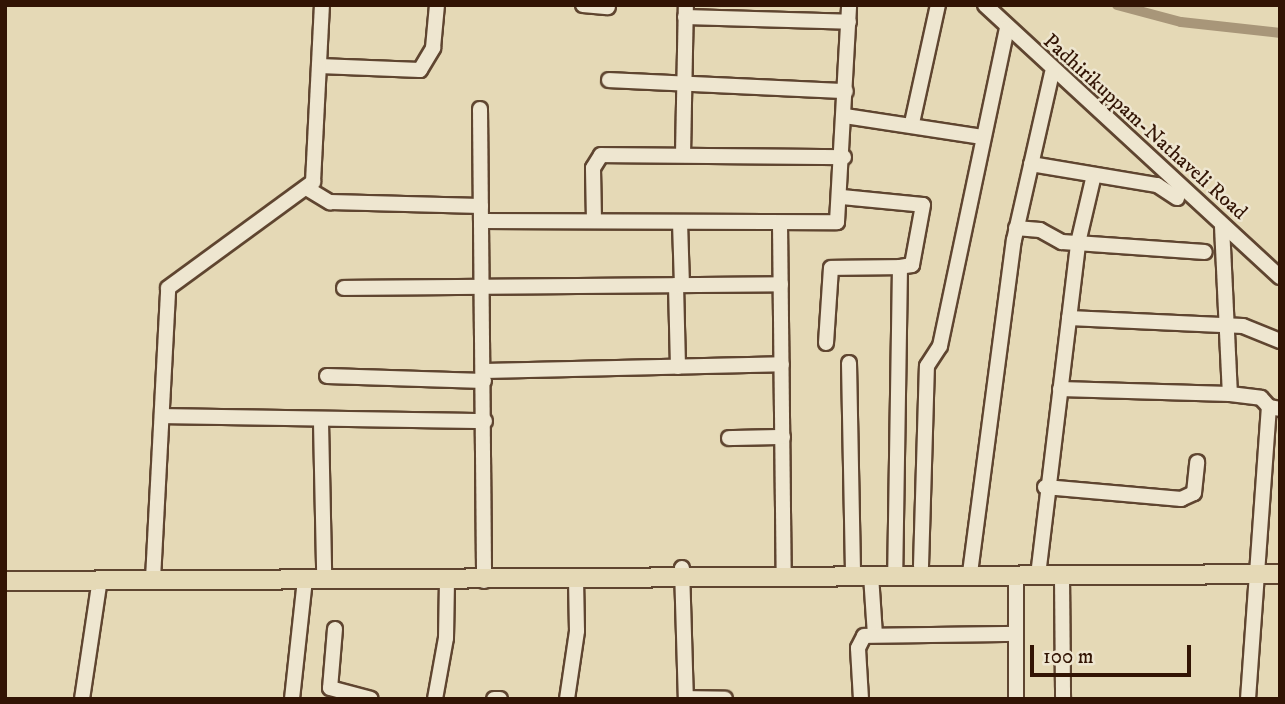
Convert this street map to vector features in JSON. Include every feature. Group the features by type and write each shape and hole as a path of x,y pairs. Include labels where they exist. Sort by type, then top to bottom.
{"main road":[{"path":"5,581 269,577 447,580 853,567 895,570 1039,567 1135,573"},
{"path":"970,569 1062,576 1135,573 1280,574"},
{"path":"269,577 324,570 576,580 682,572"},
{"path":"784,571 872,575 895,570"}],"street":[{"path":"153,579 165,416 167,293 310,190 319,161 318,66 322,5"},
{"path":"318,66 420,70 433,48 436,5"},
{"path":"583,5 608,7"},
{"path":"310,190 330,202 594,221 837,222 842,197 849,5"},
{"path":"912,123 938,5"},
{"name":"Padhirikuppam-Nathaveli Road","path":"985,5 1052,73 1222,232 1280,278"},
{"path":"683,155 686,11 849,22"},
{"path":"925,568 927,366 940,346 1007,28"},
{"path":"970,569 1016,228 1052,73"},
{"path":"609,80 846,91"},
{"path":"480,109 485,421 484,577"},
{"path":"845,116 912,123 982,137"},
{"path":"594,221 593,168 601,155 844,157"},
{"path":"1031,164 1093,179 1157,185 1222,232 1230,394"},
{"path":"1039,567 1045,487 1078,243 1093,179"},
{"path":"825,344 831,268 912,265 923,205 842,197"},
{"path":"678,367 680,222"},
{"path":"780,223 784,571"},
{"path":"1016,228 1078,243 1205,252"},
{"path":"895,570 900,267"},
{"path":"344,288 781,284"},
{"path":"1069,318 1226,325 1280,341"},
{"path":"849,363 853,567"},
{"path":"327,376 484,376 782,364"},
{"path":"1060,389 1230,394 1261,398 1274,408 1256,574 1248,699"},
{"path":"165,416 320,422 485,421"},
{"path":"320,422 324,570"},
{"path":"729,438 783,437"},
{"path":"1045,487 1181,499 1194,493 1197,462"},
{"path":"682,572 686,698 725,699"},
{"path":"1016,574 1016,699"},
{"path":"872,575 875,635"},
{"path":"1062,576 1063,699"},
{"path":"82,699 100,578"},
{"path":"292,699 304,579"},
{"path":"435,699 446,638 447,580"},
{"path":"567,699 577,631 576,580"},
{"path":"334,629 330,688 372,699"},
{"path":"860,699 859,643 875,635 1016,634"},
{"path":"494,699 500,699"}],"waterway":[{"path":"1117,5 1181,22 1280,33"}]}
